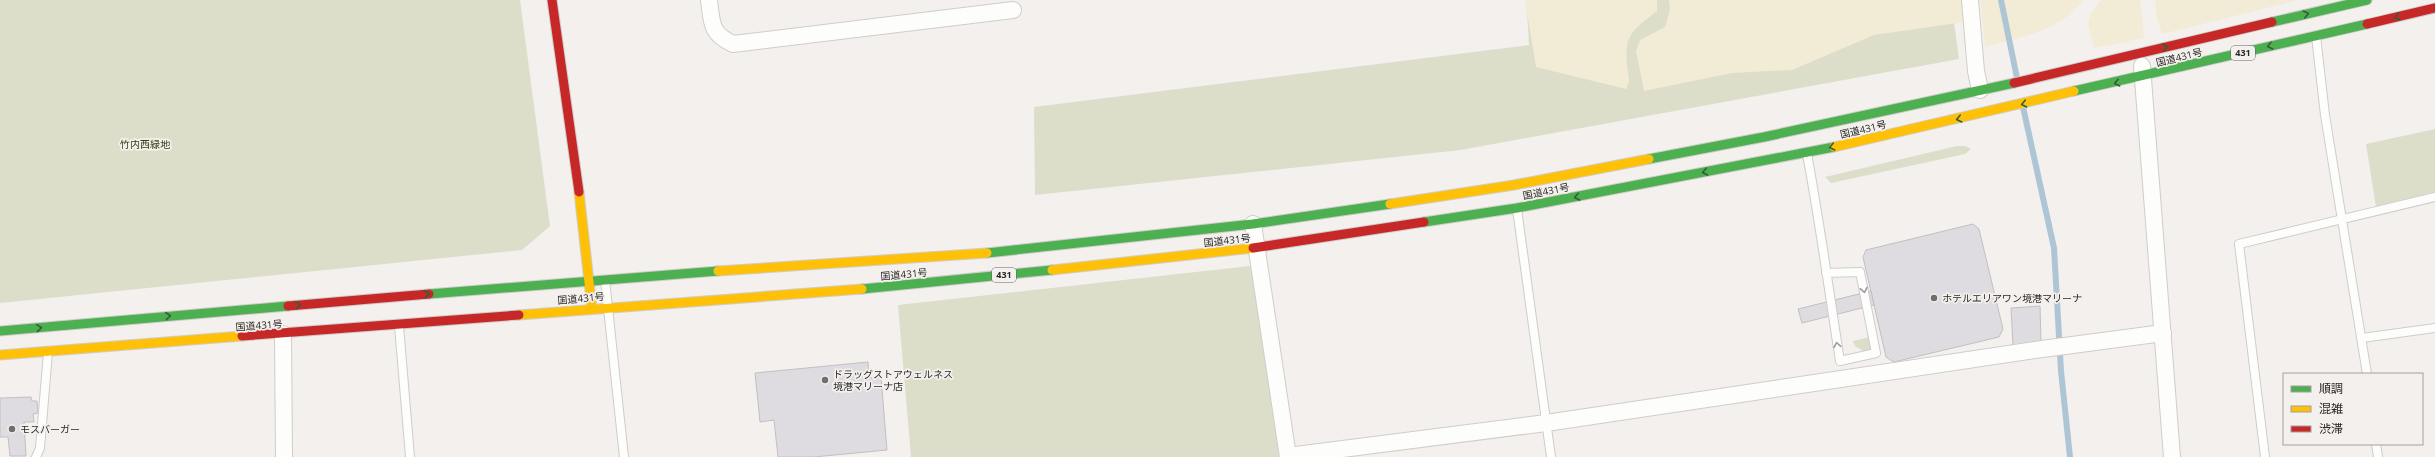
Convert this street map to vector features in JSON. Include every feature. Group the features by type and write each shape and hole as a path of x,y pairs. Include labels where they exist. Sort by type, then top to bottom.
{"main road":[{"path":"552,0 586,240 592,309"},
{"name":"国道431号","path":"0,331 605,279 1023,250 1253,224 1522,183 1764,137 2046,76 2367,0"},
{"name":"国道431号","path":"0,355 399,325 607,307 897,286 1256,248 1517,208 1807,153 2143,77 2435,8"}],"street":[{"path":"709,0 712,27 720,38 733,44 965,7 1013,10"},
{"path":"1970,0 1976,71 1987,89"},
{"path":"2141,53 2172,457"},
{"path":"1253,224 1288,457 1546,423 2067,345 2163,333"},
{"path":"283,334 284,457"}],"lane":[{"path":"2316,35 2325,115 2367,373"},
{"path":"1807,153 1840,361 1876,353 1860,272 1826,272"},
{"path":"2265,457 2238,244 2435,197"},
{"path":"1517,208 1551,457"},
{"path":"605,279 624,457"},
{"path":"399,325 410,457"},
{"path":"2362,338 2435,328"},
{"path":"36,457 40,448 48,352"},
{"path":"2376,445 2378,457"}],"green space":[{"name":"竹内西緑地","path":"0,0 520,0 550,226 522,250 0,303"},
{"path":"1641,0 1951,0 1959,59 1461,150 1035,195 1034,107 1529,45 1527,11"},
{"path":"2435,129 2435,194 2376,207 2366,144"},
{"path":"1957,146 1965,146 1971,149 1965,154 1831,183 1825,177"},
{"path":"1250,266 1253,273 1279,457 911,457 898,305"},
{"path":"1870,337 1872,349 1863,351 1855,346 1853,341"}],"sand":[{"path":"1525,0 1657,0 1657,11 1640,24 1630,36 1627,50 1629,81 1626,89 1536,67"},
{"path":"1669,0 1962,0 1964,22 1874,35 1792,70 1732,73 1644,91 1636,51 1640,40 1665,27 1670,10"},
{"path":"1980,0 2084,0 2074,11 2051,26 2026,36 1985,47"},
{"path":"2101,0 2140,0 2144,38 2094,48 2088,24 2090,15"},
{"path":"2155,0 2298,0 2162,34 2157,18"}],"building":[{"name":"ホテルエリアワン境港マリーナ","path":"1973,224 1979,229 2003,329 1999,337 1894,362 1886,357 1863,257 1866,250"},
{"path":"1871,291 1874,305 1802,323 1798,309"},
{"path":"2040,306 2041,343 2013,345 2011,308"},
{"path":"868,362 869,378 881,377 887,450 814,457 778,457 774,420 760,422 755,373"},
{"name":"モスバーガー","path":"31,397 32,401 37,401 38,413 33,414 34,422 24,422 26,456 10,456 8,437 0,437 0,398"}],"waterway":[{"path":"2001,0 2017,78"},
{"path":"2023,107 2054,248 2061,371 2070,457"}],"traffic: fast":[{"path":"2272,22 2367,0"},
{"path":"2074,91 2367,24"},
{"path":"1649,159 1764,137 2014,83"},
{"path":"1424,222 1517,208 1834,147"},
{"path":"987,253 1253,224 1390,204"},
{"path":"862,289 1052,270"},
{"path":"429,294 718,271"},
{"path":"0,331 288,306"}],"traffic: slow":[{"path":"1834,147 2074,91"},
{"path":"1390,204 1514,185 1649,159"},
{"path":"579,192 592,309"},
{"path":"1052,270 1253,248"},
{"path":"718,271 987,253"},
{"path":"519,315 862,289"},
{"path":"0,355 242,336"}],"traffic: jam":[{"path":"552,0 579,192"},
{"path":"2367,24 2435,8"},
{"path":"2014,83 2272,22"},
{"path":"1253,248 1424,222"},
{"path":"288,306 429,294"},
{"path":"242,336 519,315"}],"place":[{"name":"ホテルエリアワン境港マリーナ","path":"1934,298"},
{"name":"ドラッグストアウェルネス 境港マリーナ店","path":"825,380"},
{"name":"モスバーガー","path":"12,429"}]}
